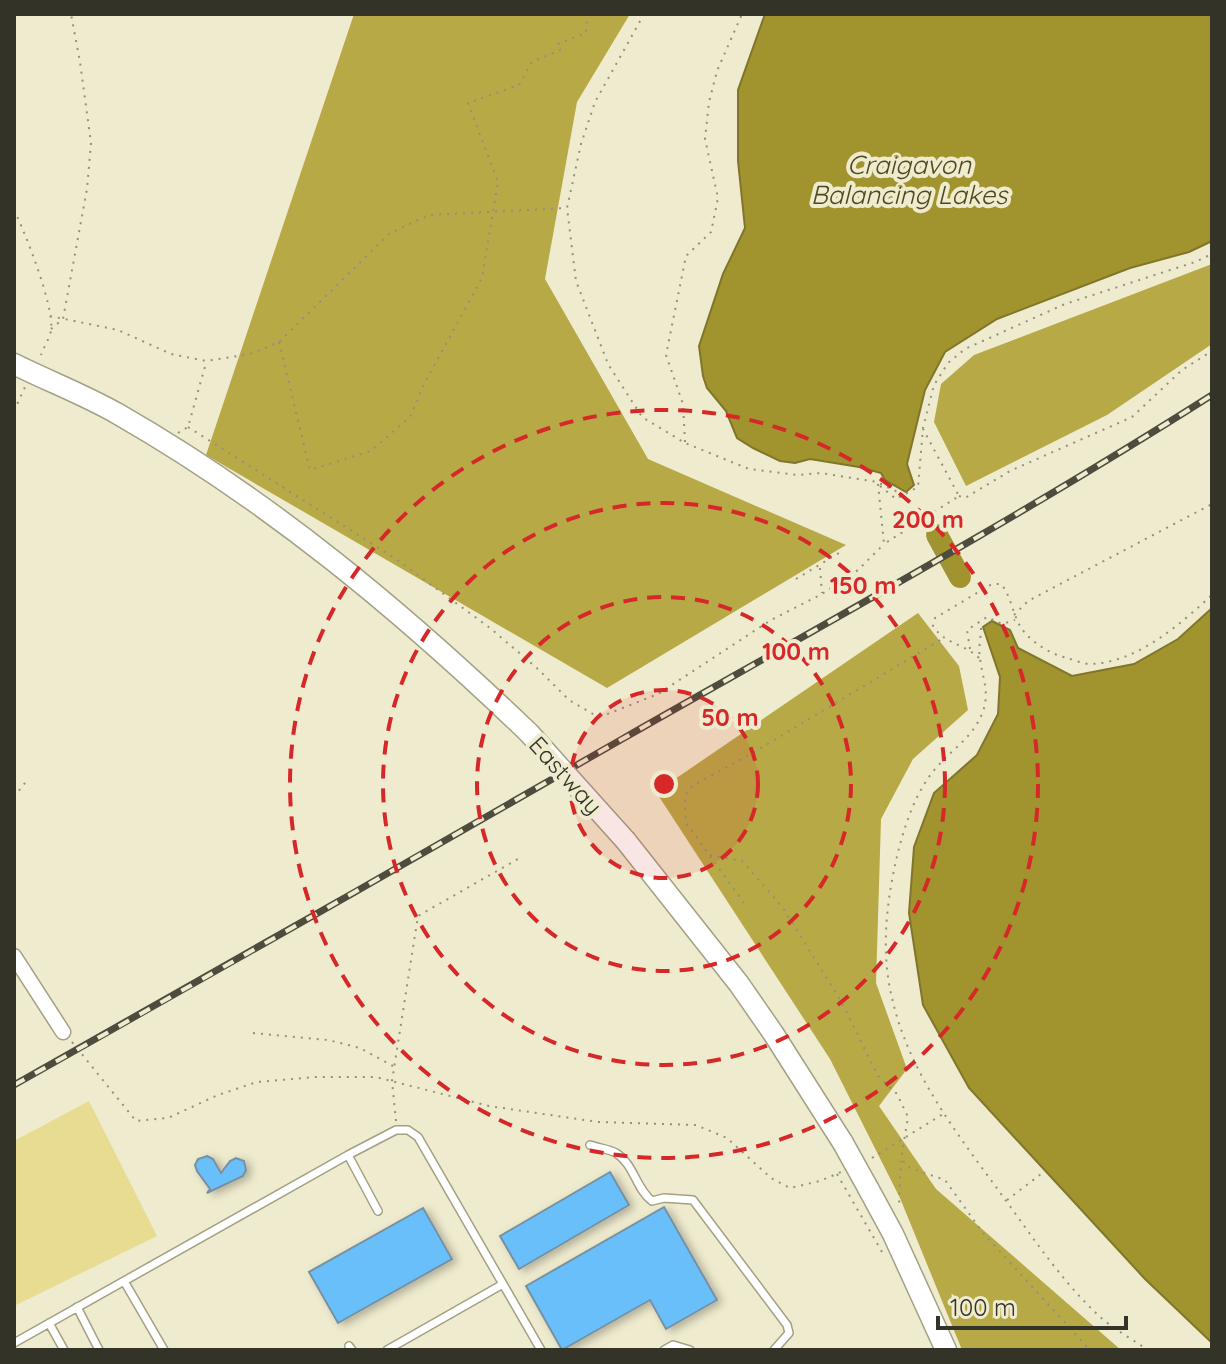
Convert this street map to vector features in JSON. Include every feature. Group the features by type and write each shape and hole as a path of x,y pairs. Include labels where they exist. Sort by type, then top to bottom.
{"street":[{"name":"Eastway","path":"14,364 117,413 253,500 348,571 463,670 529,733 626,841 739,984 773,1033 868,1188 893,1234 946,1350"},
{"path":"14,956 63,1032"}],"lane":[{"path":"14,1343 348,1155 396,1130 408,1130 418,1137 541,1350"},
{"path":"590,1145 617,1153 632,1171 644,1195 652,1201 664,1198 693,1200 787,1325 789,1333 774,1350"},
{"path":"348,1155 378,1211"},
{"path":"124,1281 164,1350"},
{"path":"387,1350 503,1284"},
{"path":"77,1307 99,1350"},
{"path":"49,1323 64,1350"},
{"path":"664,1350 673,1345 690,1350"}],"path":[{"path":"51,329 63,319 87,189 91,143 71,14"},
{"path":"279,342 310,470 371,451 410,417 424,384 482,278 498,182 468,103 519,85 532,62 560,50 557,44 586,33 587,14"},
{"path":"644,14 595,102 581,144 567,208 576,281 608,364 642,417 685,443 749,469 797,475 821,473 877,482 902,494"},
{"path":"685,443 683,404 666,355 686,256 711,232 718,198 705,139 709,102 717,71 742,14"},
{"path":"50,316 118,330 171,354 206,361 250,354 279,342 390,233 429,215 567,208"},
{"path":"14,210 30,245 50,316 51,329 41,355"},
{"path":"877,482 896,499 918,487 923,428 934,385 948,363 965,349 1065,304 1212,254"},
{"path":"923,428 959,496 965,498 1010,471 1132,417 1182,370 1212,351"},
{"path":"166,444 188,427 206,361"},
{"path":"14,411 26,385"},
{"path":"188,427 396,559 490,628 569,700 593,714 605,715 658,694 771,620 822,594 858,570 884,544 959,496"},
{"path":"877,482 884,544"},
{"path":"970,650 967,630 987,617 1002,624 1015,618 1028,601 1212,504"},
{"path":"930,540 953,581"},
{"path":"796,579 839,553"},
{"path":"820,565 822,594"},
{"path":"980,659 970,650 942,639 933,626 935,618 992,584 1001,584 1007,592 1015,618 1027,635 1051,654 1089,664 1128,655 1176,628 1212,595"},
{"path":"981,628 980,659 987,690 984,709 963,744 938,765 924,783 911,810 894,875 886,933 886,961 892,999 912,1059 943,1114 1006,1201 1066,1283 1102,1319 1148,1350"},
{"path":"744,903 686,823 685,796 692,786 942,639"},
{"path":"14,797 28,779"},
{"path":"710,855 742,861 783,908 841,1001 878,1076 897,1094 908,1117 901,1159 899,1208"},
{"path":"396,1130 392,1081 418,916 518,859"},
{"path":"63,1032 136,1121 168,1118 218,1095 257,1082 316,1077 376,1077 520,1111 598,1122 696,1125 727,1138 771,1178 790,1188 820,1181 849,1168"},
{"path":"253,1033 328,1040 360,1048 394,1066"},
{"path":"861,1163 943,1114"},
{"path":"901,1159 910,1168 945,1180 983,1233 1090,1350"},
{"path":"1006,1201 1045,1171"}],"shaded area":[{"path":"354,14 630,14 577,102 545,279 648,459 846,545 607,688 206,455"},
{"path":"1212,264 1212,344 1107,415 966,486 934,422 941,384 974,355"},
{"path":"918,613 959,666 968,710 913,759 881,819 876,983 907,1069 879,1106 936,1189 1121,1350 962,1350 900,1198 830,1059 656,792"},
{"path":"89,1101 157,1236 14,1306 14,1141"}],"water":[{"name":"Craigavon Balancing Lakes","path":"765,14 1212,14 1212,241 1189,252 1130,268 997,319 945,352 925,390 907,464 914,485 906,492 885,480 881,473 810,459 795,463 780,461 753,448 737,438 726,411 707,388 699,346 723,274 745,228 738,161 738,90"},
{"path":"1212,608 1212,1343 1145,1279 969,1088 923,1005 909,913 914,847 934,793 977,755 998,714 1000,677 983,627 992,621 1010,630 1018,648 1072,676 1134,664 1178,639"}],"building":[{"path":"207,1156 213,1159 221,1173 236,1158 244,1161 246,1170 243,1176 207,1193 210,1189 195,1165 198,1159"},
{"path":"610,1172 629,1205 519,1269 500,1236"},
{"path":"664,1207 717,1300 666,1329 650,1300 562,1350 526,1286"},
{"path":"423,1208 452,1259 338,1323 309,1272"}],"waterway":[{"path":"937,535 960,577"}],"railway":[{"path":"14,1085 920,570 1212,395"}]}
